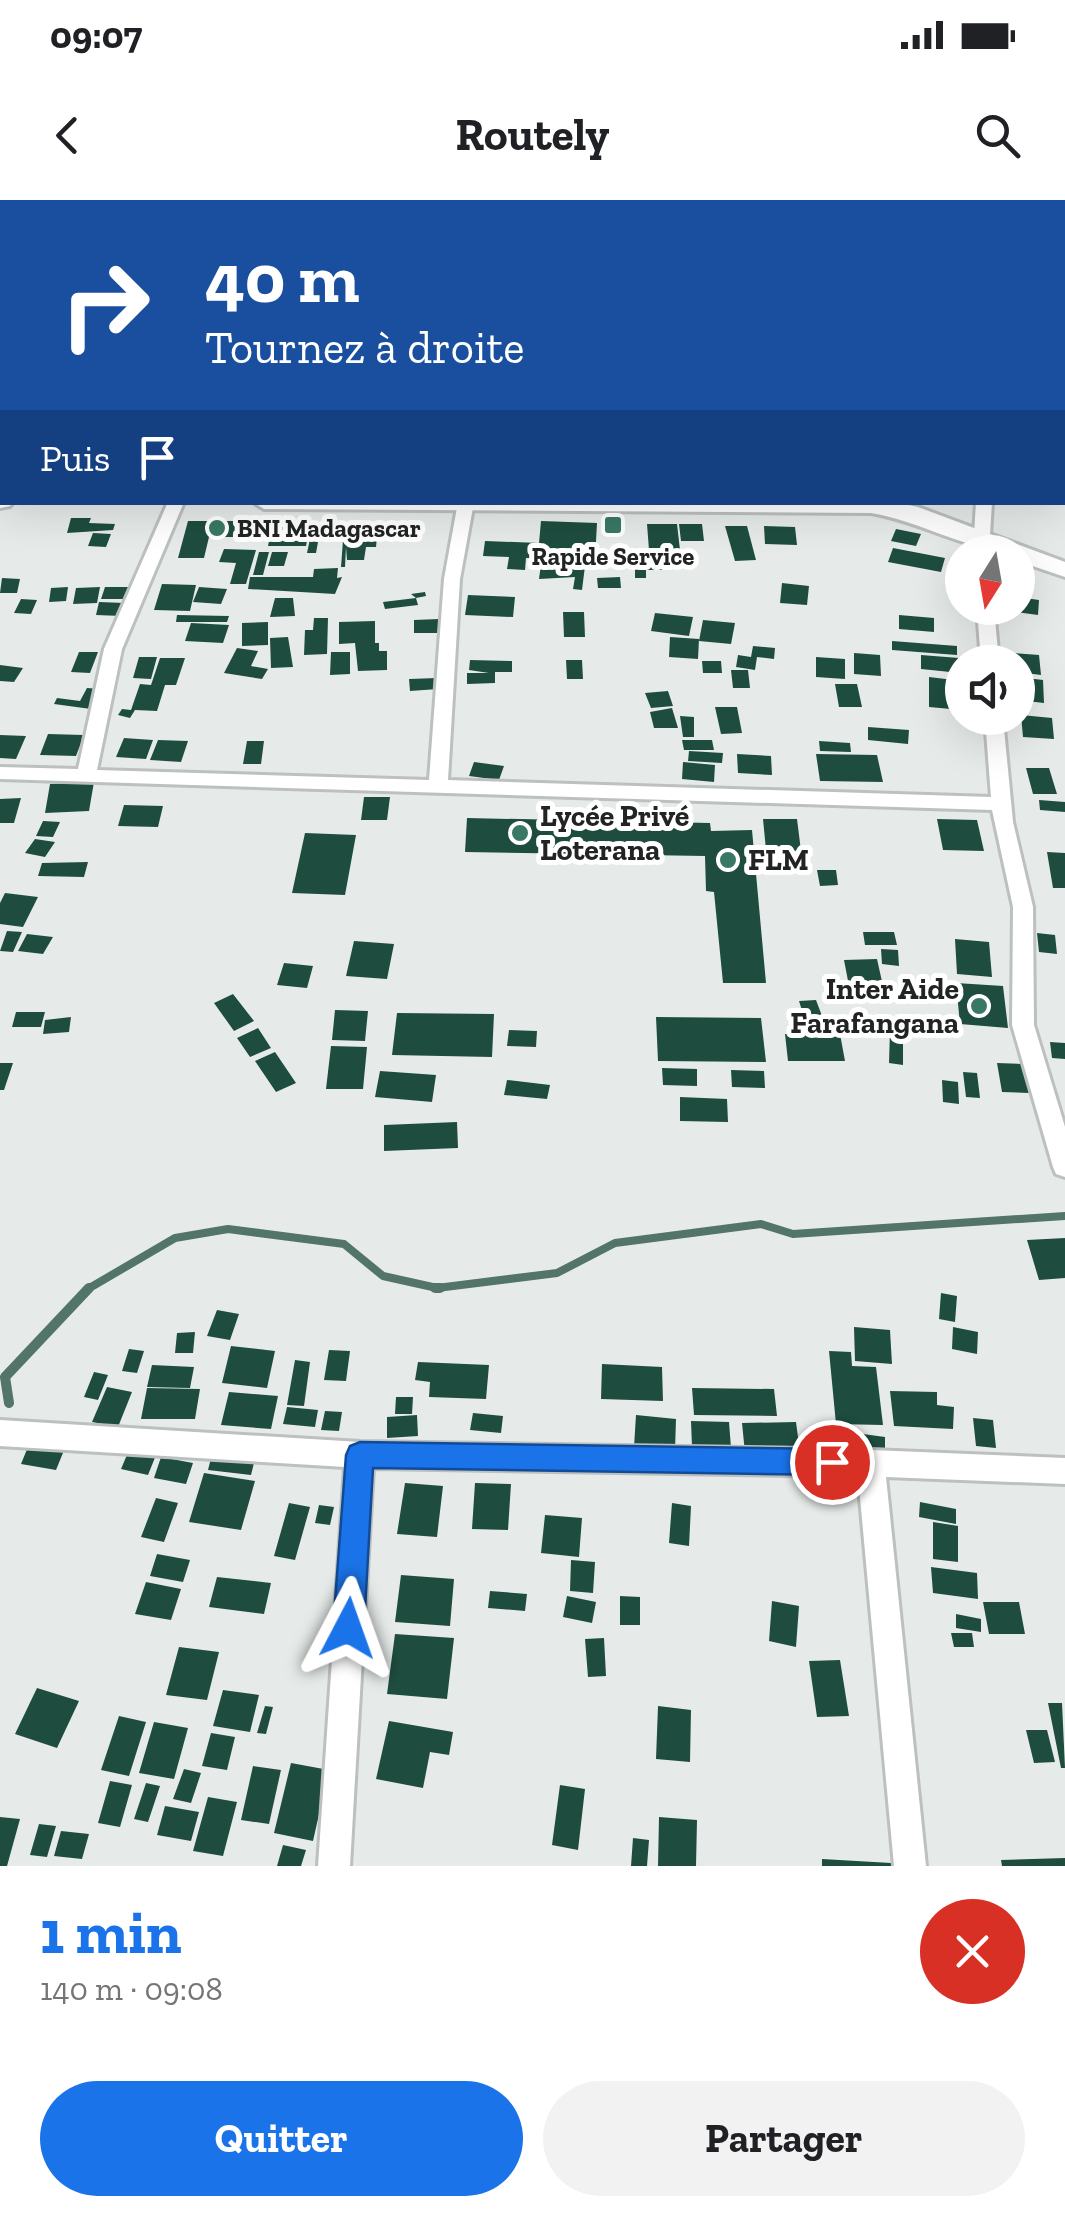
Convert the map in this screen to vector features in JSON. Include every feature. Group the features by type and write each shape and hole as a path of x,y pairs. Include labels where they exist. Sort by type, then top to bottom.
{"main road":[{"path":"804,505 871,506 910,512 957,535"},
{"path":"1035,559 1065,570"}],"street":[{"path":"86,775 113,650 175,505"},
{"path":"438,785 452,579 466,505"},
{"path":"981,535 984,505"},
{"path":"995,735 1001,804 1023,907 1023,1025 1065,1167"},
{"path":"0,773 1001,804"},
{"path":"0,1433 360,1455 872,1463 1065,1471"},
{"path":"334,1866 360,1455"},
{"path":"872,1463 910,1866"}],"building":[{"path":"71,518 115,524 113,530 67,533"},
{"path":"188,521 238,521 235,537 209,537 204,558 178,558"},
{"path":"273,521 311,521 306,546 268,546"},
{"path":"541,521 597,523 595,560 526,558 525,570 507,569 509,557 483,556 485,541 539,543"},
{"path":"325,522 345,522 344,531 349,531 349,523 374,523 373,531 389,531 401,523 400,537 377,537 376,547 366,547 364,560 347,560 346,547 345,567 341,567 343,540 322,541"},
{"path":"647,524 677,524 680,550 649,550"},
{"path":"679,524 702,524 704,541 681,541"},
{"path":"313,525 321,526 319,541 313,541 318,542 316,553 307,553"},
{"path":"725,526 747,526 756,560 735,561"},
{"path":"764,526 795,527 797,545 765,544"},
{"path":"896,529 921,534 916,546 891,541"},
{"path":"93,533 111,534 106,547 88,546"},
{"path":"893,548 945,558 941,572 888,562"},
{"path":"224,549 256,550 246,584 230,584 236,563 219,562"},
{"path":"259,552 269,552 263,575 253,575"},
{"path":"272,552 288,552 284,566 268,566"},
{"path":"639,555 661,555 662,570 646,570 646,578 635,578 635,569 640,570"},
{"path":"541,564 585,566 582,590 573,589 575,577 539,579"},
{"path":"338,568 337,578 342,577 335,594 248,589 250,577 313,577 314,569"},
{"path":"620,577 621,588 598,588 597,578"},
{"path":"2,578 20,579 17,593 0,593"},
{"path":"782,583 809,586 807,605 780,603"},
{"path":"162,584 196,585 190,611 154,610"},
{"path":"68,587 66,601 49,602 51,588"},
{"path":"100,587 97,603 73,604 76,588"},
{"path":"105,587 129,587 125,599 101,599"},
{"path":"199,587 227,589 221,604 193,602"},
{"path":"468,595 515,597 513,617 465,615"},
{"path":"275,598 293,598 295,616 270,617"},
{"path":"416,598 418,605 385,609 383,602"},
{"path":"21,599 37,600 31,614 14,613"},
{"path":"99,602 125,603 122,616 96,615"},
{"path":"563,612 584,612 585,637 564,637"},
{"path":"655,613 693,617 689,636 651,631"},
{"path":"177,615 229,616 227,622 176,622"},
{"path":"899,615 934,618 934,632 899,629"},
{"path":"314,618 328,618 327,654 304,655 305,630 313,630"},
{"path":"439,619 439,633 414,633 414,620"},
{"path":"703,620 735,623 731,644 699,641"},
{"path":"375,621 375,643 379,643 379,651 387,651 387,670 358,671 355,643 339,644 339,622"},
{"path":"268,622 268,645 242,646 242,623"},
{"path":"191,623 229,625 223,643 185,641"},
{"path":"288,637 293,667 271,668 270,638"},
{"path":"670,637 699,639 698,659 669,657"},
{"path":"892,641 945,645 945,654 892,650"},
{"path":"753,646 775,648 774,659 757,657 755,670 736,667 738,655 751,657"},
{"path":"237,648 258,651 251,666 268,669 262,679 224,673"},
{"path":"79,652 98,652 90,673 71,672"},
{"path":"331,652 350,652 350,674 330,675"},
{"path":"854,653 880,655 881,676 854,674"},
{"path":"921,655 945,657 945,671 921,669"},
{"path":"1035,655 1039,655 1041,675 1035,674"},
{"path":"139,657 157,657 151,679 133,678"},
{"path":"816,657 845,659 845,679 816,677"},
{"path":"160,658 185,658 176,685 165,685 157,711 135,710 130,718 118,715 122,709 131,710 140,684 151,685"},
{"path":"470,660 512,661 512,672 495,672 495,683 467,684 467,673 489,673 469,670"},
{"path":"566,660 582,660 583,679 567,679"},
{"path":"702,661 721,661 722,673 703,673"},
{"path":"0,665 23,668 14,682 0,681"},
{"path":"731,670 748,670 750,688 733,688"},
{"path":"929,677 945,679 945,708 929,707"},
{"path":"437,678 438,689 410,691 409,679"},
{"path":"1035,679 1043,680 1044,703 1035,702"},
{"path":"835,684 857,684 862,707 839,707"},
{"path":"87,688 101,689 91,709 54,704 57,698 80,701"},
{"path":"668,691 673,706 651,708 645,693"},
{"path":"715,707 737,707 742,733 721,734"},
{"path":"672,708 678,728 654,728 650,712"},
{"path":"680,716 694,717 694,737 683,737"},
{"path":"1035,716 1052,718 1054,739 1023,737 1035,735"},
{"path":"868,727 909,730 908,744 868,740"},
{"path":"48,734 84,735 76,756 40,755"},
{"path":"0,735 26,736 16,759 0,758"},
{"path":"124,738 153,740 146,759 116,757"},
{"path":"158,740 188,741 181,762 150,760"},
{"path":"682,740 712,740 714,750 684,750"},
{"path":"247,741 264,741 261,764 243,764"},
{"path":"819,741 850,743 851,752 820,751"},
{"path":"689,751 723,753 722,763 688,761"},
{"path":"737,754 771,756 772,775 738,773"},
{"path":"816,754 877,755 883,782 820,781"},
{"path":"474,762 504,766 499,780 469,776"},
{"path":"683,762 715,765 714,782 682,779"},
{"path":"1026,768 1049,768 1057,794 1033,794"},
{"path":"94,782 89,811 45,813 50,784"},
{"path":"364,797 390,797 387,820 361,820"},
{"path":"21,798 14,823 0,823 0,799"},
{"path":"1039,800 1065,802 1065,812 1040,810"},
{"path":"124,805 163,806 158,827 118,826"},
{"path":"467,818 710,823 711,831 752,830 766,983 723,983 714,892 706,891 705,856 465,852"},
{"path":"763,819 797,819 801,851 766,850"},
{"path":"937,819 977,820 984,851 943,850"},
{"path":"43,821 60,822 53,837 36,836"},
{"path":"305,833 356,835 345,895 292,893"},
{"path":"35,839 55,842 45,857 25,853"},
{"path":"1047,852 1065,853 1065,888 1053,888"},
{"path":"88,862 84,877 38,876 42,863"},
{"path":"817,870 836,870 838,885 820,886"},
{"path":"5,893 38,897 23,927 0,924 0,903"},
{"path":"7,931 22,932 13,952 0,951"},
{"path":"863,932 894,932 897,945 865,945"},
{"path":"1037,933 1055,935 1057,954 1039,952"},
{"path":"27,934 53,937 43,954 18,951"},
{"path":"955,939 989,942 992,977 957,974"},
{"path":"354,941 394,944 387,979 346,976"},
{"path":"881,949 898,950 899,966 882,964"},
{"path":"877,959 883,986 849,986 844,960"},
{"path":"284,963 313,966 307,988 277,985"},
{"path":"956,983 1003,986 1008,1028 960,1024"},
{"path":"233,994 254,1021 234,1031 214,1003"},
{"path":"816,1000 822,1016 804,1017 799,1001"},
{"path":"335,1010 368,1011 365,1041 332,1040"},
{"path":"16,1012 45,1012 41,1027 12,1027"},
{"path":"397,1013 494,1014 492,1057 392,1055"},
{"path":"848,1015 851,1026 825,1027 822,1016"},
{"path":"71,1017 69,1032 43,1034 45,1020"},
{"path":"656,1017 761,1018 766,1062 658,1061"},
{"path":"258,1028 271,1048 250,1057 237,1038"},
{"path":"509,1030 537,1031 536,1047 507,1046"},
{"path":"890,1030 903,1032 903,1065 889,1063"},
{"path":"785,1034 840,1034 845,1061 788,1061"},
{"path":"1050,1042 1065,1043 1065,1059 1052,1058"},
{"path":"331,1046 367,1047 363,1089 326,1089"},
{"path":"275,1052 296,1083 276,1092 255,1061"},
{"path":"0,1063 13,1063 4,1090 0,1090"},
{"path":"997,1063 1023,1064 1029,1093 1002,1092"},
{"path":"662,1068 697,1069 697,1086 663,1085"},
{"path":"731,1070 764,1071 765,1088 732,1087"},
{"path":"380,1071 436,1075 432,1102 375,1097"},
{"path":"963,1072 977,1073 980,1098 966,1097"},
{"path":"507,1080 550,1085 547,1099 504,1095"},
{"path":"942,1080 958,1082 959,1104 943,1102"},
{"path":"680,1097 727,1099 728,1122 680,1121"},
{"path":"457,1122 458,1148 384,1151 384,1125"},
{"path":"1065,1238 1065,1278 1039,1280 1027,1240"},
{"path":"941,1293 957,1296 955,1322 939,1319"},
{"path":"217,1310 239,1314 230,1340 207,1336"},
{"path":"854,1327 890,1330 892,1364 855,1361"},
{"path":"953,1327 978,1332 977,1354 952,1349"},
{"path":"195,1332 193,1353 175,1353 177,1333"},
{"path":"231,1346 275,1351 267,1388 222,1383"},
{"path":"129,1349 144,1351 137,1373 122,1371"},
{"path":"329,1350 350,1351 346,1381 324,1380"},
{"path":"829,1351 851,1352 852,1366 876,1367 883,1425 836,1424"},
{"path":"295,1360 310,1362 304,1406 287,1405"},
{"path":"418,1362 489,1365 486,1399 429,1397 430,1382 415,1380"},
{"path":"602,1364 662,1367 663,1401 601,1399"},
{"path":"152,1365 194,1367 190,1388 147,1387"},
{"path":"94,1372 108,1375 98,1400 84,1397"},
{"path":"107,1387 132,1392 118,1427 92,1422"},
{"path":"147,1388 200,1389 195,1419 141,1419"},
{"path":"692,1388 774,1389 777,1416 694,1415"},
{"path":"890,1391 937,1392 937,1405 954,1407 953,1429 894,1426"},
{"path":"229,1392 278,1396 271,1429 221,1425"},
{"path":"396,1397 413,1397 412,1414 395,1414"},
{"path":"287,1407 318,1410 315,1427 283,1424"},
{"path":"325,1411 342,1412 339,1431 321,1430"},
{"path":"473,1413 503,1416 501,1433 470,1430"},
{"path":"417,1415 418,1436 387,1438 387,1417"},
{"path":"636,1415 676,1419 675,1451 634,1447"},
{"path":"973,1418 993,1420 996,1448 976,1446"},
{"path":"691,1421 729,1422 731,1448 692,1447"},
{"path":"796,1422 800,1452 745,1453 742,1423"},
{"path":"863,1434 885,1437 885,1455 863,1452"},
{"path":"32,1437 67,1443 56,1470 21,1464"},
{"path":"129,1450 156,1455 148,1475 121,1469"},
{"path":"213,1450 256,1455 251,1475 208,1470"},
{"path":"161,1457 193,1463 186,1484 154,1478"},
{"path":"204,1473 255,1481 241,1530 189,1522"},
{"path":"405,1483 443,1486 437,1537 397,1534"},
{"path":"475,1483 511,1484 508,1530 472,1529"},
{"path":"156,1498 178,1503 164,1542 141,1537"},
{"path":"920,1502 956,1509 956,1524 919,1517"},
{"path":"289,1503 310,1507 295,1560 274,1556"},
{"path":"672,1503 691,1506 689,1546 669,1543"},
{"path":"319,1505 334,1507 330,1525 315,1523"},
{"path":"545,1515 582,1518 579,1557 541,1553"},
{"path":"933,1522 958,1526 958,1562 933,1559"},
{"path":"157,1554 190,1560 183,1582 150,1576"},
{"path":"571,1560 595,1562 593,1593 570,1591"},
{"path":"931,1567 977,1573 978,1599 933,1593"},
{"path":"401,1575 454,1579 450,1626 395,1622"},
{"path":"217,1577 271,1583 264,1614 209,1607"},
{"path":"146,1582 181,1589 171,1620 135,1614"},
{"path":"490,1591 527,1594 525,1611 488,1608"},
{"path":"567,1596 596,1602 592,1623 563,1617"},
{"path":"620,1596 640,1597 640,1625 620,1625"},
{"path":"772,1601 799,1606 796,1647 769,1641"},
{"path":"983,1602 1019,1602 1025,1634 989,1634"},
{"path":"956,1614 981,1619 981,1632 956,1628"},
{"path":"951,1633 972,1633 974,1647 954,1647"},
{"path":"395,1634 454,1638 447,1699 387,1694"},
{"path":"604,1638 606,1676 588,1677 585,1639"},
{"path":"179,1647 219,1652 207,1700 166,1695"},
{"path":"840,1660 849,1716 817,1717 809,1661"},
{"path":"37,1688 79,1701 57,1748 15,1734"},
{"path":"223,1690 259,1695 250,1732 213,1726"},
{"path":"1048,1703 1062,1703 1065,1768 1061,1768"},
{"path":"265,1706 273,1707 266,1734 257,1733"},
{"path":"658,1706 691,1710 690,1762 656,1759"},
{"path":"119,1716 146,1722 129,1776 101,1770"},
{"path":"389,1721 453,1732 449,1755 430,1752 423,1788 376,1779"},
{"path":"154,1722 188,1728 174,1779 139,1773"},
{"path":"1026,1730 1047,1730 1055,1762 1034,1763"},
{"path":"211,1733 235,1737 227,1770 202,1766"},
{"path":"291,1763 329,1770 313,1841 274,1833"},
{"path":"253,1766 281,1770 269,1824 241,1820"},
{"path":"184,1769 201,1773 191,1803 173,1799"},
{"path":"110,1781 132,1785 120,1827 98,1823"},
{"path":"146,1783 160,1786 148,1822 134,1819"},
{"path":"560,1785 585,1789 578,1850 552,1845"},
{"path":"208,1797 237,1802 223,1856 193,1851"},
{"path":"165,1806 199,1812 191,1841 157,1835"},
{"path":"0,1817 20,1819 7,1866 0,1866"},
{"path":"659,1817 697,1820 696,1866 658,1866"},
{"path":"39,1824 56,1826 47,1857 30,1855"},
{"path":"61,1831 89,1834 82,1859 54,1856"},
{"path":"633,1838 649,1840 647,1866 631,1866"},
{"path":"283,1845 306,1850 301,1866 277,1866"},
{"path":"1065,1858 1065,1866 1002,1866 1001,1860"},
{"path":"822,1859 891,1863 891,1866 822,1866"}],"waterway":[{"path":"437,1288 557,1273 615,1243 761,1224 793,1234 1065,1216"},
{"path":"88,1289 175,1238 228,1229 344,1244 383,1276 437,1288"},
{"path":"9,1403 5,1377 88,1289"}],"place":[{"name":"Rapide Service","path":"613,525"},
{"name":"BNI Madagascar","path":"217,528"},
{"name":"Lycée Privé Loterana","path":"520,833"},
{"name":"FLM","path":"728,860"},
{"name":"Inter Aide Farafangana","path":"979,1006"}],"route":[{"path":"348,1628 360,1455 832,1462"}]}
